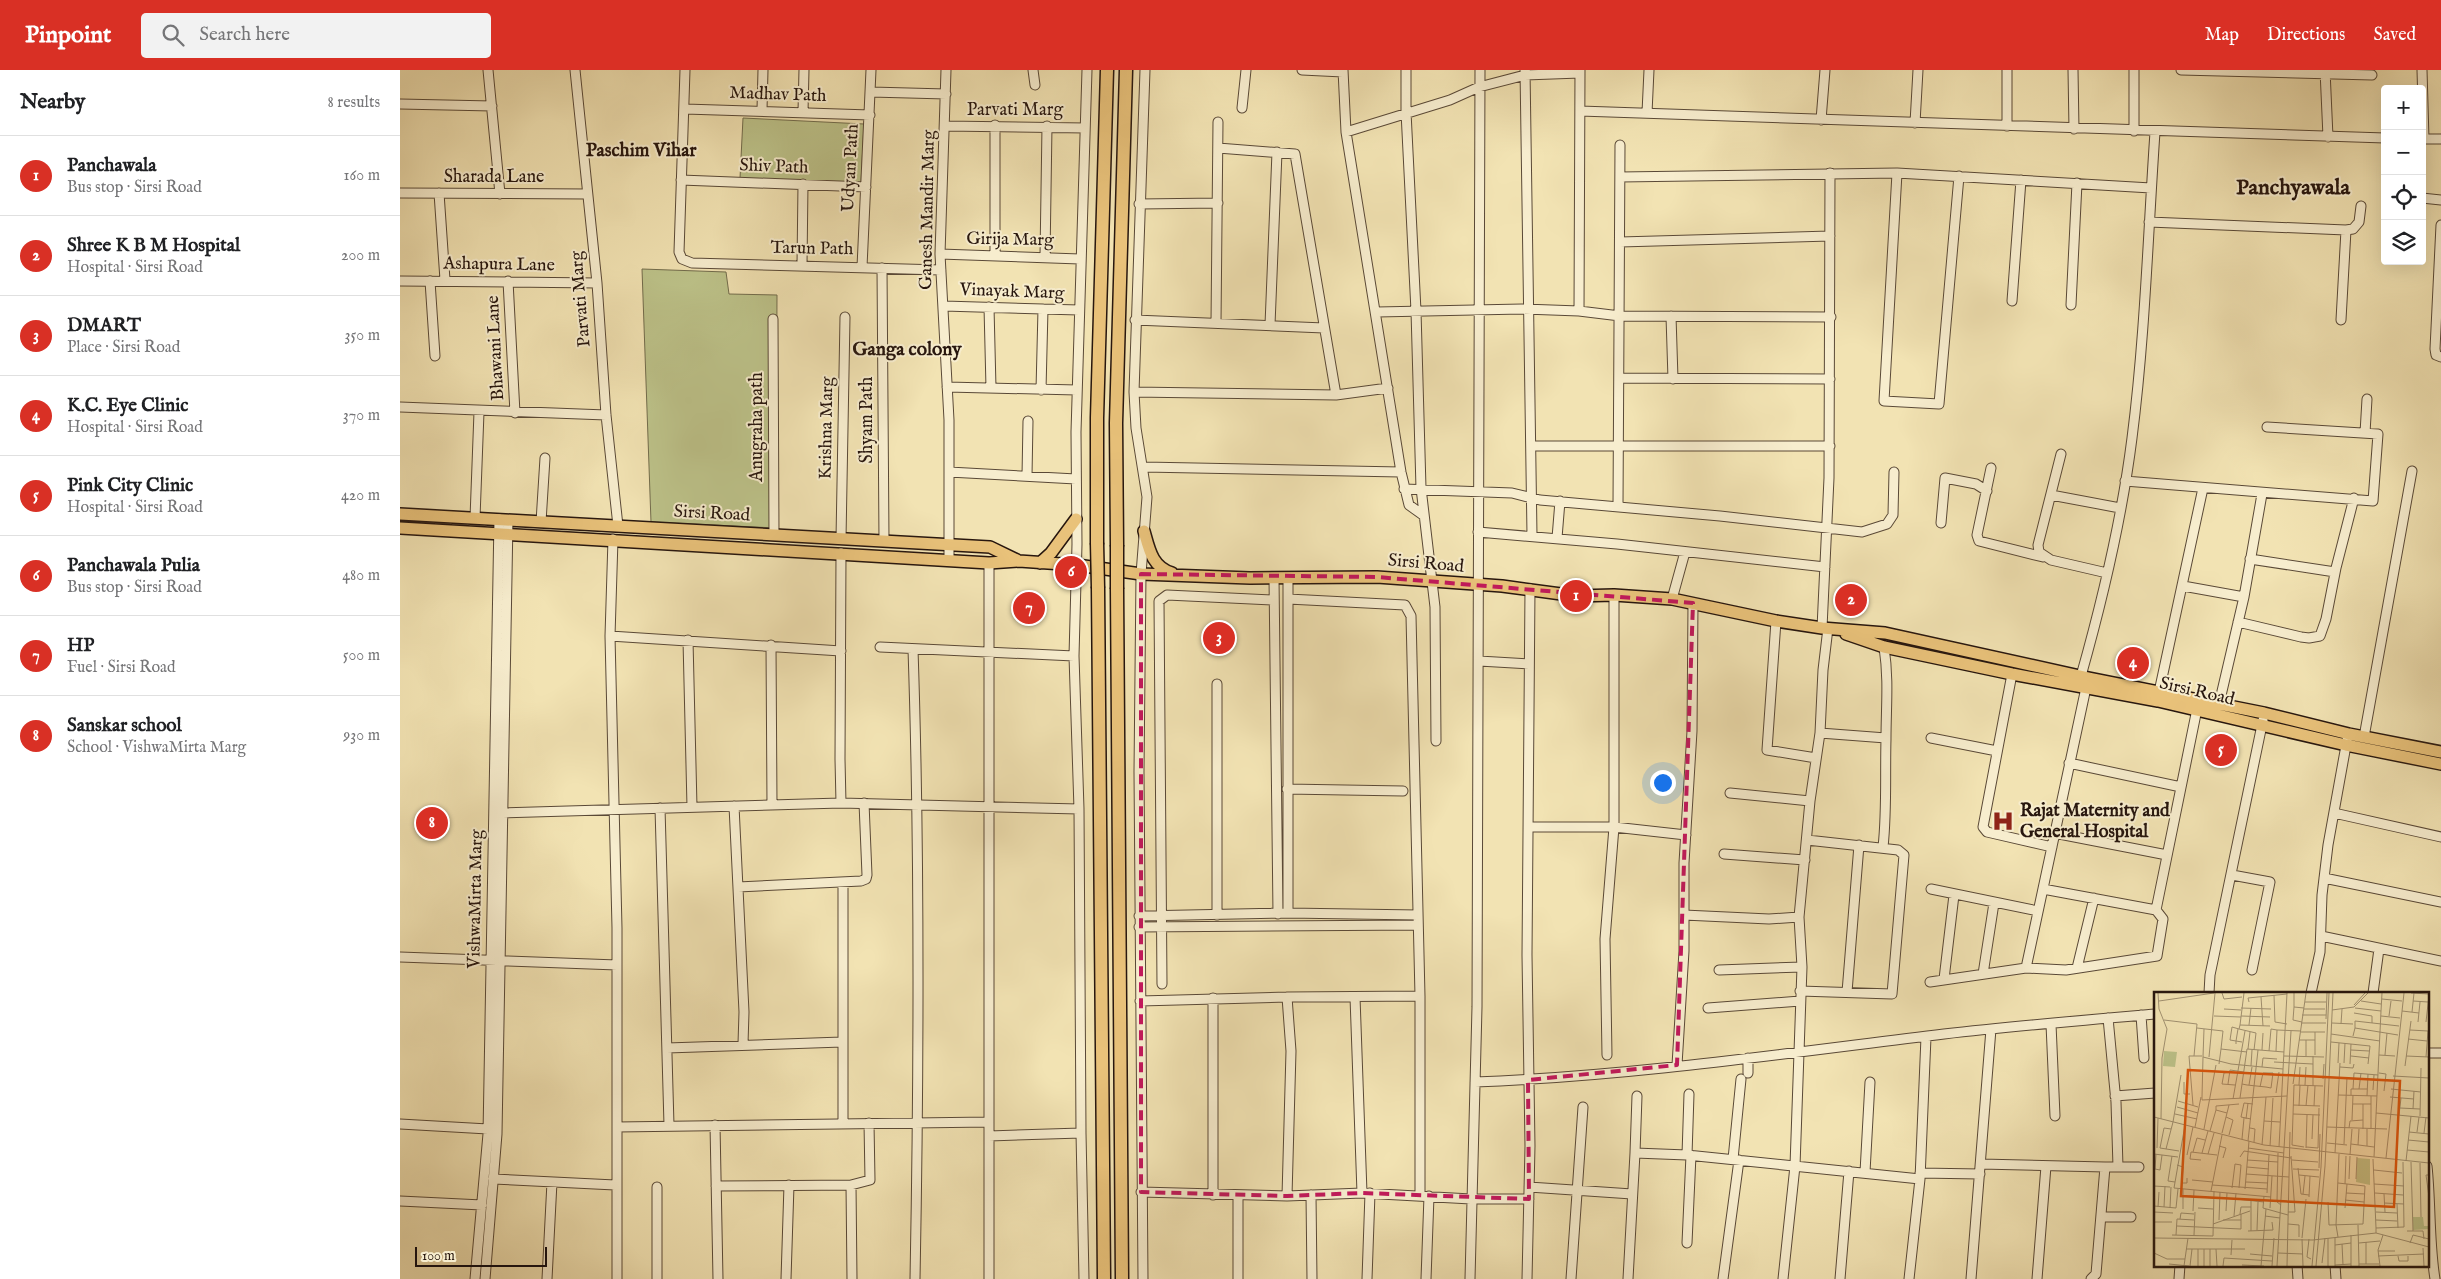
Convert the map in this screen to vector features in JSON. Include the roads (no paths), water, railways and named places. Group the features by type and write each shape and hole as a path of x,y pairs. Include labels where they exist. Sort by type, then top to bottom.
{"highway":[{"path":"1104,1279 1097,418 1107,70"},
{"path":"1122,1279 1116,423 1126,70"}],"main road":[{"name":"Sirsi Road","path":"400,514 990,547 1019,562"},
{"path":"1040,563 1051,553 1076,519"},
{"name":"Sirsi Road","path":"400,528 613,539 989,563 1019,562 1077,565 1141,574 1288,579 1377,577 1432,583 1530,589 1576,596 1614,595 1672,600 1776,621 1825,628 1885,633 2085,680 2262,726 2347,740 2364,738 2440,748"},
{"path":"1144,531 1153,559 1166,571 1175,575"},
{"name":"Sirsi Road","path":"1825,628 1884,647 2012,674 2085,680 2264,712 2347,740 2441,764"}],"street":[{"path":"488,70 500,194"},
{"name":"Parvati Marg","path":"574,70 597,283 606,416 618,526"},
{"path":"681,180 685,70"},
{"path":"762,110 763,70"},
{"path":"803,112 804,70"},
{"name":"Udyan Path","path":"862,267 871,70"},
{"name":"Ganesh Mandir Marg","path":"946,70 940,254 947,387 949,560"},
{"path":"1033,70 1035,85"},
{"path":"1084,1279 1079,808 1074,656 1077,565 1077,390 1087,70"},
{"path":"1143,1279 1139,916 1141,574 1147,498 1144,467 1136,428 1134,392 1145,70"},
{"path":"1242,108 1246,70"},
{"path":"1302,70 1343,71 1346,132 1377,312 1404,489 1409,505 1423,515"},
{"path":"1406,70 1406,112 1416,311 1421,488 1435,607 1436,741"},
{"path":"1470,1279 1475,1082 1479,661 1480,70"},
{"path":"1647,113 1649,70"},
{"path":"1821,120 1825,70"},
{"path":"1915,123 1918,70"},
{"path":"2007,70 2007,126"},
{"path":"2073,70 2074,129"},
{"path":"2134,70 2134,131"},
{"path":"2181,70 2372,74"},
{"path":"2422,70 2423,130"},
{"path":"1346,132 1450,100 1479,87 1525,73 1580,71 1580,311"},
{"path":"2326,72 2328,138"},
{"path":"1525,73 1532,536"},
{"path":"871,92 946,94"},
{"path":"400,104 492,106"},
{"name":"Madhav Path","path":"685,109 870,115"},
{"path":"1580,111 2328,138 2381,138"},
{"path":"1216,323 1218,122"},
{"path":"995,125 995,256"},
{"name":"Parvati Marg","path":"945,126 995,125 1085,128"},
{"path":"1045,257 1047,126"},
{"path":"2026,968 2069,763 2132,439 2144,328 2155,132"},
{"path":"2426,139 2441,139"},
{"path":"1618,507 1620,145"},
{"path":"1218,148 1295,154 1336,394"},
{"path":"1270,325 1277,152"},
{"path":"1783,1279 1795,1166 1800,1053 1802,968 1799,917 1808,840 1810,801 1820,733 1825,628 1825,567 1830,446 1830,173"},
{"path":"1620,177 1897,173 2151,188"},
{"path":"1897,173 1884,401 1939,404 1959,176"},
{"name":"Shiv Path","path":"681,180 866,187"},
{"name":"Tarun Path","path":"681,180 679,252 682,259 692,263 941,270"},
{"path":"2012,301 2021,180"},
{"path":"2071,305 2077,183"},
{"path":"802,265 803,184"},
{"name":"Sharada Lane","path":"400,193 587,194"},
{"path":"439,193 445,280"},
{"path":"2426,198 2441,200"},
{"path":"1140,204 1218,203"},
{"path":"2149,222 2346,230 2353,229 2359,222 2360,206"},
{"path":"2441,225 2435,349 2436,355 2441,357"},
{"path":"2341,320 2346,230"},
{"path":"1620,242 1830,236"},
{"name":"Girija Marg","path":"940,254 1080,259"},
{"name":"Shyam Path","path":"882,268 884,541"},
{"name":"Ashapura Lane","path":"400,281 597,283"},
{"path":"430,281 435,356"},
{"name":"Bhawani Lane","path":"508,281 515,413"},
{"name":"Vinayak Marg","path":"944,306 1079,310"},
{"path":"989,307 991,388"},
{"path":"1041,390 1043,308"},
{"path":"1377,312 1528,310 1580,311 1620,316 1831,317"},
{"path":"1671,316 1673,379"},
{"name":"Krishna Marg","path":"841,539 845,317"},
{"name":"Anugraha path","path":"773,319 774,535"},
{"path":"1135,320 1324,328"},
{"path":"1619,378 1830,380"},
{"path":"947,387 1077,390"},
{"path":"1134,392 1336,394 1388,388"},
{"path":"2366,433 2367,399"},
{"path":"400,407 479,412 606,416"},
{"path":"475,518 479,412"},
{"path":"1027,476 1028,421"},
{"path":"2125,481 2262,494 2354,498 2373,501 2378,434 2267,428"},
{"path":"1531,446 1830,446"},
{"path":"2043,557 2039,552 2038,545 2060,454"},
{"path":"542,522 545,458"},
{"path":"1144,467 1401,472"},
{"path":"1991,468 1977,535 1979,542 2107,573"},
{"path":"2364,738 2412,471"},
{"path":"949,472 1076,479"},
{"path":"1404,489 1421,488 1512,493 1531,498 1828,527 1845,532 1862,532 1887,524 1893,515 1894,472"},
{"path":"1941,523 1946,478 1976,484 1986,490"},
{"path":"2159,692 2203,488"},
{"path":"2219,704 2244,597 2262,494"},
{"path":"2051,495 2120,508"},
{"path":"2238,622 2301,637 2320,636 2326,619 2335,572 2354,498"},
{"path":"1557,538 1560,501"},
{"name":"VishwaMirta Marg","path":"475,1279 488,1129 503,813 504,520"},
{"path":"1478,532 1557,538 1825,567"},
{"name":"VishwaMirta Marg","path":"485,1279 497,1134 495,960 504,534"},
{"path":"613,539 610,636 617,965 616,1279"},
{"path":"1672,600 1685,552"},
{"path":"841,553 841,803"},
{"path":"2250,559 2335,572"},
{"path":"989,563 989,1279"},
{"path":"1274,578 1278,914"},
{"path":"1288,579 1288,914"},
{"path":"2183,586 2244,597"},
{"path":"1527,1279 1529,1199 1528,827 1530,589"},
{"path":"1162,984 1159,601 1167,595 1274,600"},
{"path":"1607,1056 1605,939 1614,827 1614,595"},
{"path":"1288,599 1405,605 1409,608 1411,616 1426,1279"},
{"path":"1677,1065 1684,951 1686,835 1694,674 1693,604"},
{"path":"1776,621 1767,750 1816,758"},
{"path":"610,636 840,651"},
{"path":"688,640 692,807"},
{"path":"771,645 772,805"},
{"path":"880,647 1074,656"},
{"path":"1883,847 1887,811 1886,738 1888,680 1884,647"},
{"path":"913,649 917,805 918,1122 915,1279"},
{"path":"1479,661 1529,664"},
{"path":"2012,674 1983,827 1987,832 2052,847"},
{"path":"1217,684 1217,915"},
{"path":"2156,910 2197,710"},
{"path":"2209,992 2210,975 2264,712"},
{"path":"1820,733 1886,738"},
{"path":"1931,738 1997,751"},
{"path":"2311,992 2320,952 2324,878 2347,740"},
{"path":"2069,763 2181,787"},
{"path":"1287,789 1404,791"},
{"path":"1730,794 1810,801"},
{"path":"503,813 841,803 1079,808"},
{"path":"738,887 861,882 866,879 864,803"},
{"path":"734,806 743,1044"},
{"path":"660,808 669,1125"},
{"path":"2334,814 2441,837"},
{"path":"1528,827 1614,827 1686,835"},
{"path":"2054,833 2167,855"},
{"path":"1708,1008 1847,992 1892,994 1904,855 1898,850 1883,847 1808,840"},
{"path":"1847,992 1858,845"},
{"path":"1724,854 1806,860"},
{"path":"2232,875 2270,882 2252,970"},
{"path":"2324,878 2441,902"},
{"path":"843,882 843,1123"},
{"path":"1931,889 2038,911"},
{"path":"1930,982 2026,968 2078,968 2158,956 2163,919 2156,910 2043,889"},
{"path":"1944,979 1954,894"},
{"path":"2078,968 2094,898"},
{"path":"1984,974 1994,903"},
{"path":"1139,916 1418,914"},
{"path":"1684,915 1769,919 1799,917"},
{"path":"1139,927 1418,925"},
{"path":"2321,936 2441,962"},
{"path":"2373,992 2379,948"},
{"path":"400,957 617,965"},
{"path":"1719,970 1802,968"},
{"path":"1140,1002 1213,998 1420,996"},
{"path":"1287,997 1291,1051 1288,1196"},
{"path":"1354,997 1366,1193 1367,1279"},
{"path":"1213,998 1213,1195"},
{"path":"1475,1082 1528,1080 1800,1053 1926,1037 2154,1014"},
{"path":"2141,1015 2144,1058"},
{"path":"2108,1018 2115,1096 2118,1167"},
{"path":"2051,1024 2055,1116"},
{"path":"1971,1279 1991,1030"},
{"path":"1909,1279 1920,1176 1926,1037"},
{"path":"667,1048 842,1042"},
{"path":"2428,1053 2441,1052"},
{"path":"1722,1279 1744,1076 1748,1058"},
{"path":"1865,1172 1870,1082"},
{"path":"2115,1096 2154,1093"},
{"path":"1687,1243 1689,1094"},
{"path":"1628,1279 1636,1096"},
{"path":"1570,1279 1583,1107"},
{"path":"617,1126 989,1122"},
{"path":"716,1186 851,1185 870,1180 869,1123"},
{"path":"400,1124 488,1129"},
{"path":"715,1125 718,1279"},
{"path":"989,1136 1081,1133"},
{"path":"1635,1153 1689,1155 1920,1176 1980,1174"},
{"path":"1981,1164 2139,1167"},
{"path":"2037,1279 2046,1166"},
{"path":"2091,1279 2096,1274 2105,1167"},
{"path":"1840,1279 1849,1171"},
{"path":"493,1179 615,1185"},
{"path":"547,1279 552,1182"},
{"path":"786,1279 789,1185"},
{"path":"851,1185 852,1279"},
{"path":"2428,1186 2430,1248 2435,1279"},
{"path":"657,1187 657,1279"},
{"path":"1529,1187 1632,1194"},
{"path":"1141,1192 1288,1196 1366,1193 1529,1199"},
{"path":"1238,1195 1238,1279"},
{"path":"1311,1195 1312,1279"},
{"path":"400,1201 482,1205"},
{"path":"2101,1217 2131,1217"},
{"path":"2179,1279 2180,1266"},
{"path":"2297,1266 2298,1279"},
{"path":"2336,1266 2336,1279"}],"place":[{"name":"Panchawala Pulia","path":"1071,572"},
{"name":"Panchawala","path":"1576,596"},
{"name":"Shree K B M Hospital","path":"1851,600"},
{"name":"HP","path":"1029,608"},
{"name":"DMART","path":"1219,638"},
{"name":"K.C. Eye Clinic","path":"2133,663"},
{"name":"Pink City Clinic","path":"2221,750"},
{"name":"Rajat Maternity and General Hospital","path":"2003,821"},
{"name":"Sanskar school","path":"432,823"}],"district":[{"name":"Paschim Vihar","path":"641,151"},
{"name":"Panchyawala","path":"2293,188"},
{"name":"Ganga colony","path":"907,350"}]}
